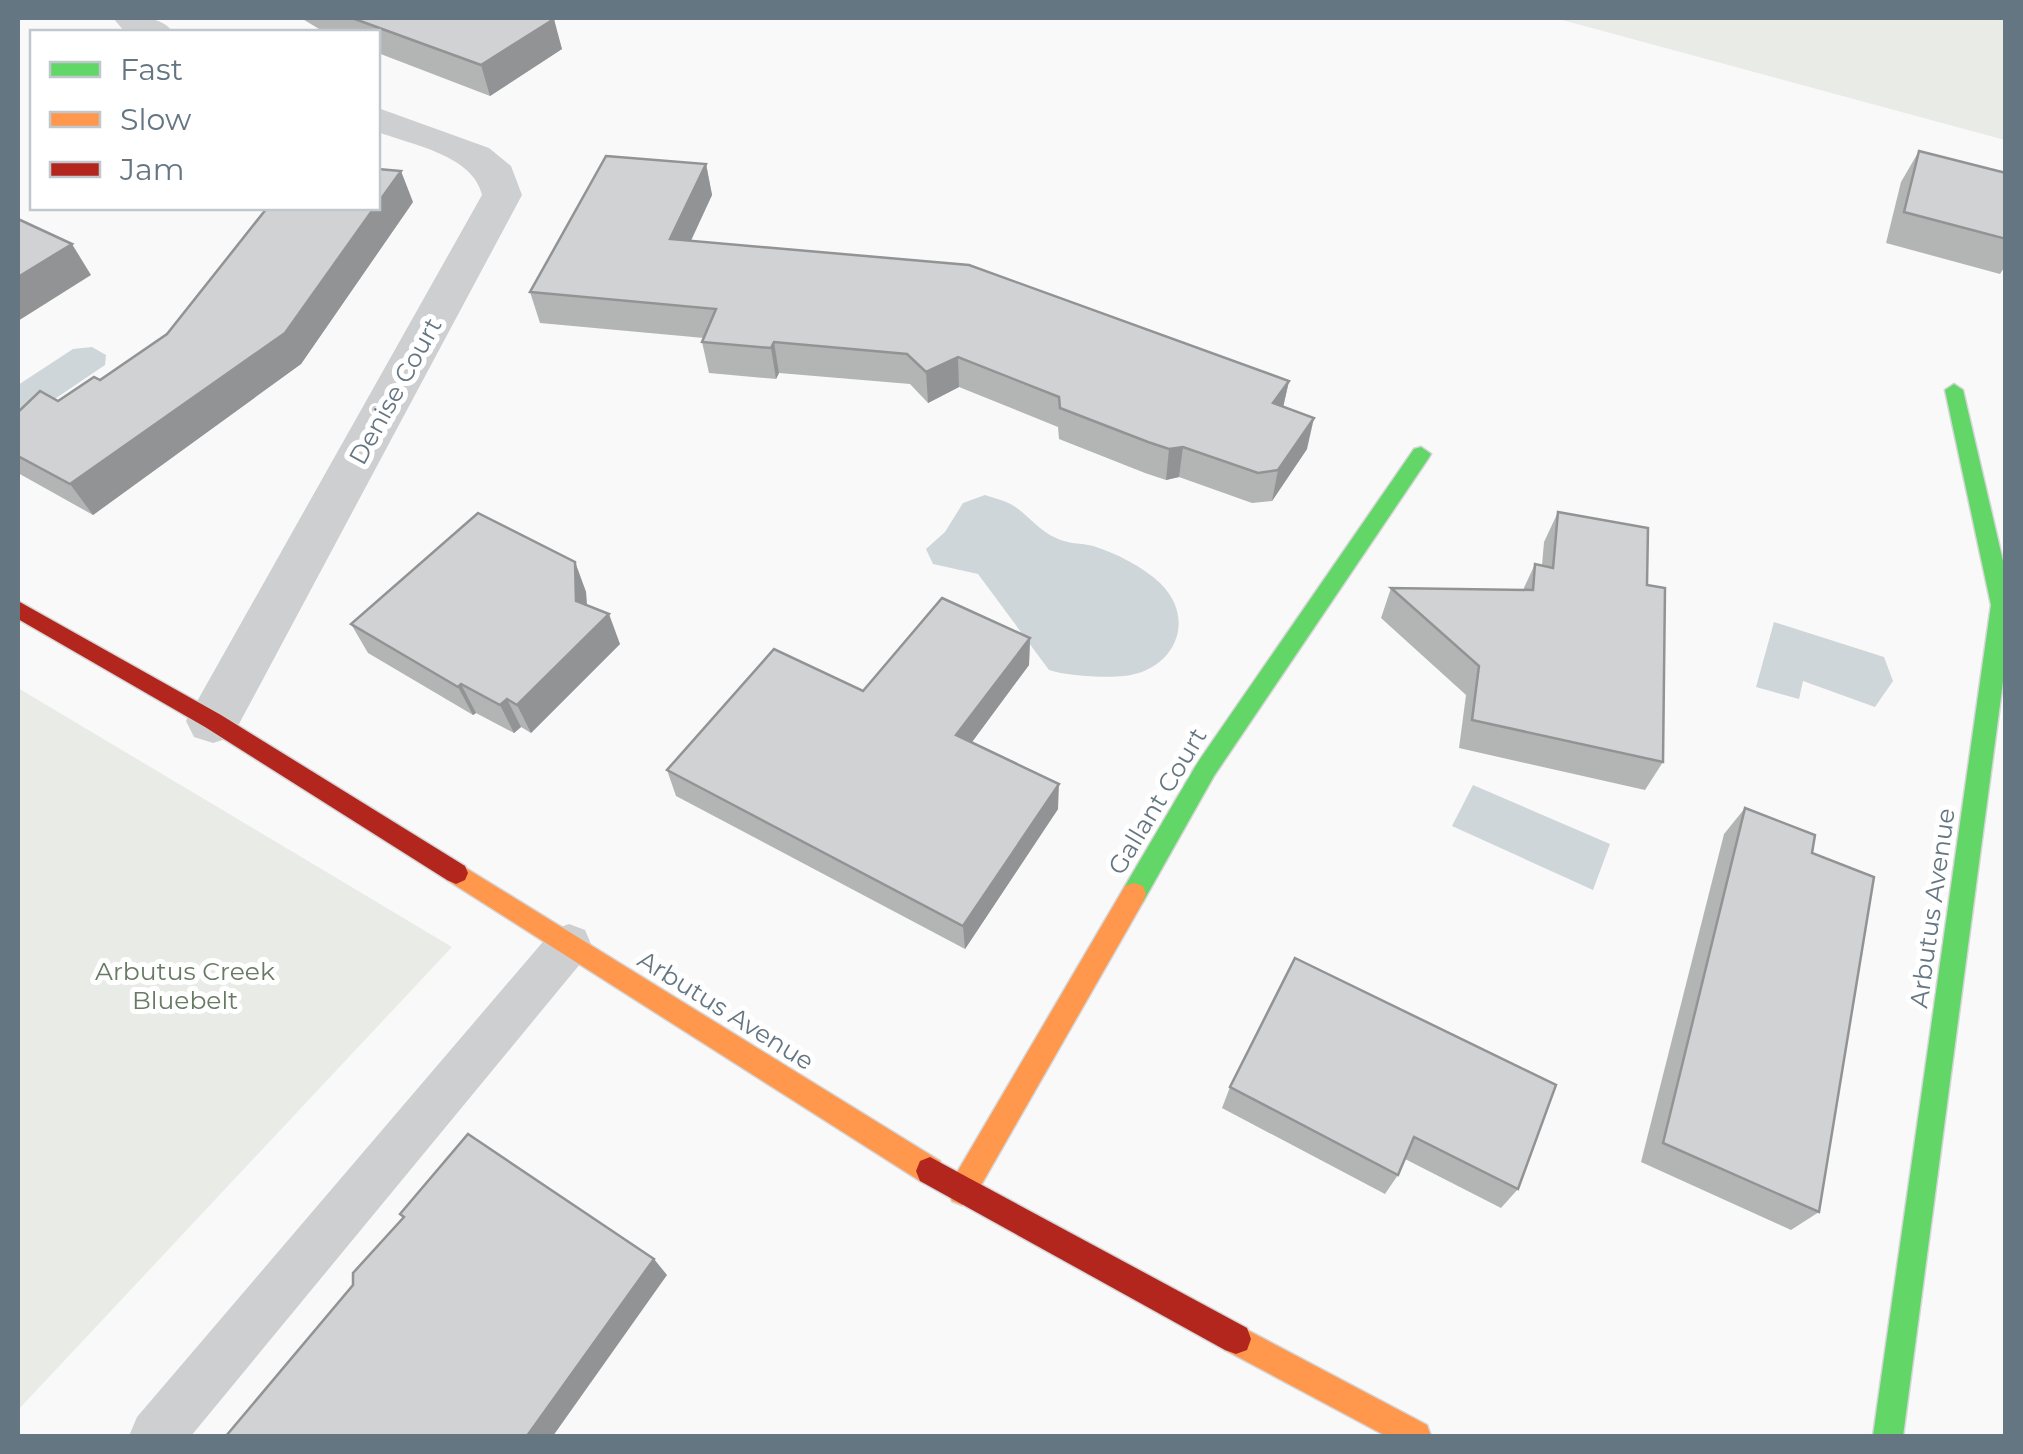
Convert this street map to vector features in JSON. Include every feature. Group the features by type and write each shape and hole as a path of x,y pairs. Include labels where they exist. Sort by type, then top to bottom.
{"street":[{"name":"Denise Court","path":"213,721 502,195 497,174 474,156 380,119"},
{"name":"Arbutus Avenue","path":"1888,1436 2002,605 1954,390"},
{"name":"Gallant Court","path":"962,1190 1206,769 1421,454"},
{"name":"Arbutus Avenue","path":"18,608 213,721 962,1190 1416,1436"}],"lane":[{"path":"156,1436 569,944"}],"green space":[{"path":"1555,18 2005,18 2005,140"},
{"name":"Arbutus Creek Bluebelt","path":"18,688 452,947 18,1410"}],"shaded area":[{"path":"92,347 106,355 105,365 43,407 18,408 18,385 73,349"},
{"path":"985,495 1014,506 1056,538 1111,552 1160,583 1177,612 1175,642 1167,654 1156,665 1124,676 1086,676 1049,670 978,574 933,564 926,549 945,532 963,503"},
{"path":"1774,622 1884,657 1893,681 1875,707 1803,681 1799,699 1756,687"},
{"path":"1473,785 1610,844 1593,890 1452,826"}],"building":[{"path":"352,18 549,18 554,19 481,65"},
{"path":"1919,151 2006,173 2006,239 1904,212"},
{"path":"606,156 706,164 670,239 969,265 1289,381 1273,403 1314,418 1278,470 1258,473 1183,447 1169,449 1060,408 1059,397 958,357 926,372 907,354 774,342 771,348 702,342 716,309 530,292"},
{"path":"380,169 401,171 380,200"},
{"path":"265,210 373,210 285,333 70,484 18,456 18,412 40,391 58,401 94,377 100,380 167,334"},
{"path":"18,219 72,244 18,277"},
{"path":"1558,512 1648,528 1647,585 1665,588 1663,762 1472,720 1479,666 1391,588 1533,590 1535,564 1553,568"},
{"path":"478,513 575,562 576,601 609,614 517,705 507,699 500,705 461,684 458,687 351,624"},
{"path":"942,598 1030,638 956,735 1059,784 963,926 667,770 774,649 863,691"},
{"path":"1745,808 1815,835 1812,853 1874,877 1819,1212 1663,1143"},
{"path":"1295,958 1556,1085 1518,1189 1414,1137 1398,1175 1230,1087"},
{"path":"468,1134 654,1259 527,1436 226,1436 353,1285 353,1273 404,1217 400,1214"}],"traffic: fast":[{"path":"1888,1436 2002,605 1954,390"},
{"path":"1134,894 1206,769 1421,454"}],"traffic: slow":[{"path":"456,873 930,1171"},
{"path":"962,1191 1134,894"},
{"path":"1236,1339 1416,1436"}],"traffic: jam":[{"path":"18,609 213,721 456,873"},
{"path":"930,1171 1236,1339"}]}
